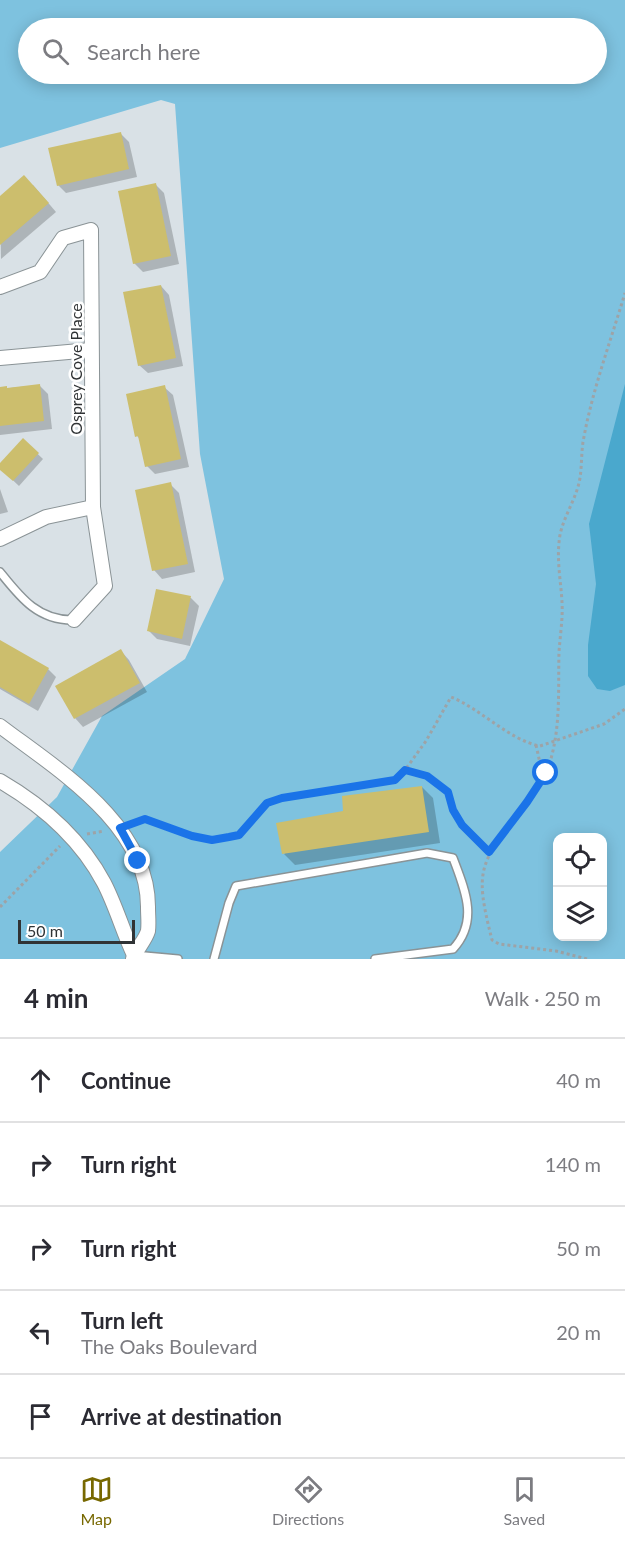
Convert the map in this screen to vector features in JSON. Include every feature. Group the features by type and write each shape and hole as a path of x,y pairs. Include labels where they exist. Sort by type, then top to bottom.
{"street":[{"name":"Osprey Cove Place","path":"0,287 40,272 63,238 91,230 93,507 105,586 74,620"},
{"path":"0,358 91,350"},
{"path":"0,539 46,517 93,507"},
{"path":"0,726 82,788 120,828 138,861 148,894 148,931 134,957"},
{"path":"0,781 48,813 72,836 104,883 134,957"}],"lane":[{"path":"0,572 22,599 37,611 52,618 74,620"},
{"path":"214,959 236,886 427,854 453,858 464,888 469,918 462,939 453,950 375,959"},
{"path":"134,957 178,959"}],"path":[{"path":"587,959 556,951 499,944 492,940 482,896 484,862 543,777 555,742 559,710 562,604 559,541 561,529 580,482 583,444 596,386 625,294"},
{"path":"0,907 72,836 120,828 145,819 192,836 212,840 239,835 267,803 282,798 395,780 426,741 451,697 516,736 540,746 604,724 625,709"},
{"path":"536,745 543,777"},
{"path":"405,770 427,776 448,792 453,810 462,825 489,852"}],"shaded area":[{"path":"0,0 625,0 625,959 0,959 0,852 57,797 102,716 185,659 224,579 200,454 175,104 161,100 0,148"},
{"path":"625,384 625,685 610,691 597,689 588,676 588,645 596,584 589,524"}],"building":[{"path":"121,132 129,169 57,186 48,148"},
{"path":"24,175 49,203 0,245 0,196"},
{"path":"156,183 171,256 133,264 118,191"},
{"path":"161,285 176,358 138,366 123,292"},
{"path":"40,384 44,421 0,426 0,387"},
{"path":"165,385 181,459 145,467 138,436 135,437 126,394"},
{"path":"23,438 39,453 13,481 0,470 0,463"},
{"path":"171,482 188,564 152,571 135,490"},
{"path":"156,589 191,596 182,639 147,631"},
{"path":"0,640 49,668 29,704 0,687"},
{"path":"121,649 140,683 74,719 55,686"},
{"path":"422,786 429,832 282,854 276,823 343,811 342,796"}],"route":[{"path":"138,861 120,828 145,819 192,836 212,840 239,835 267,803 282,798 395,780 405,770 427,776 448,792 453,810 462,825 489,852 546,773"}]}
